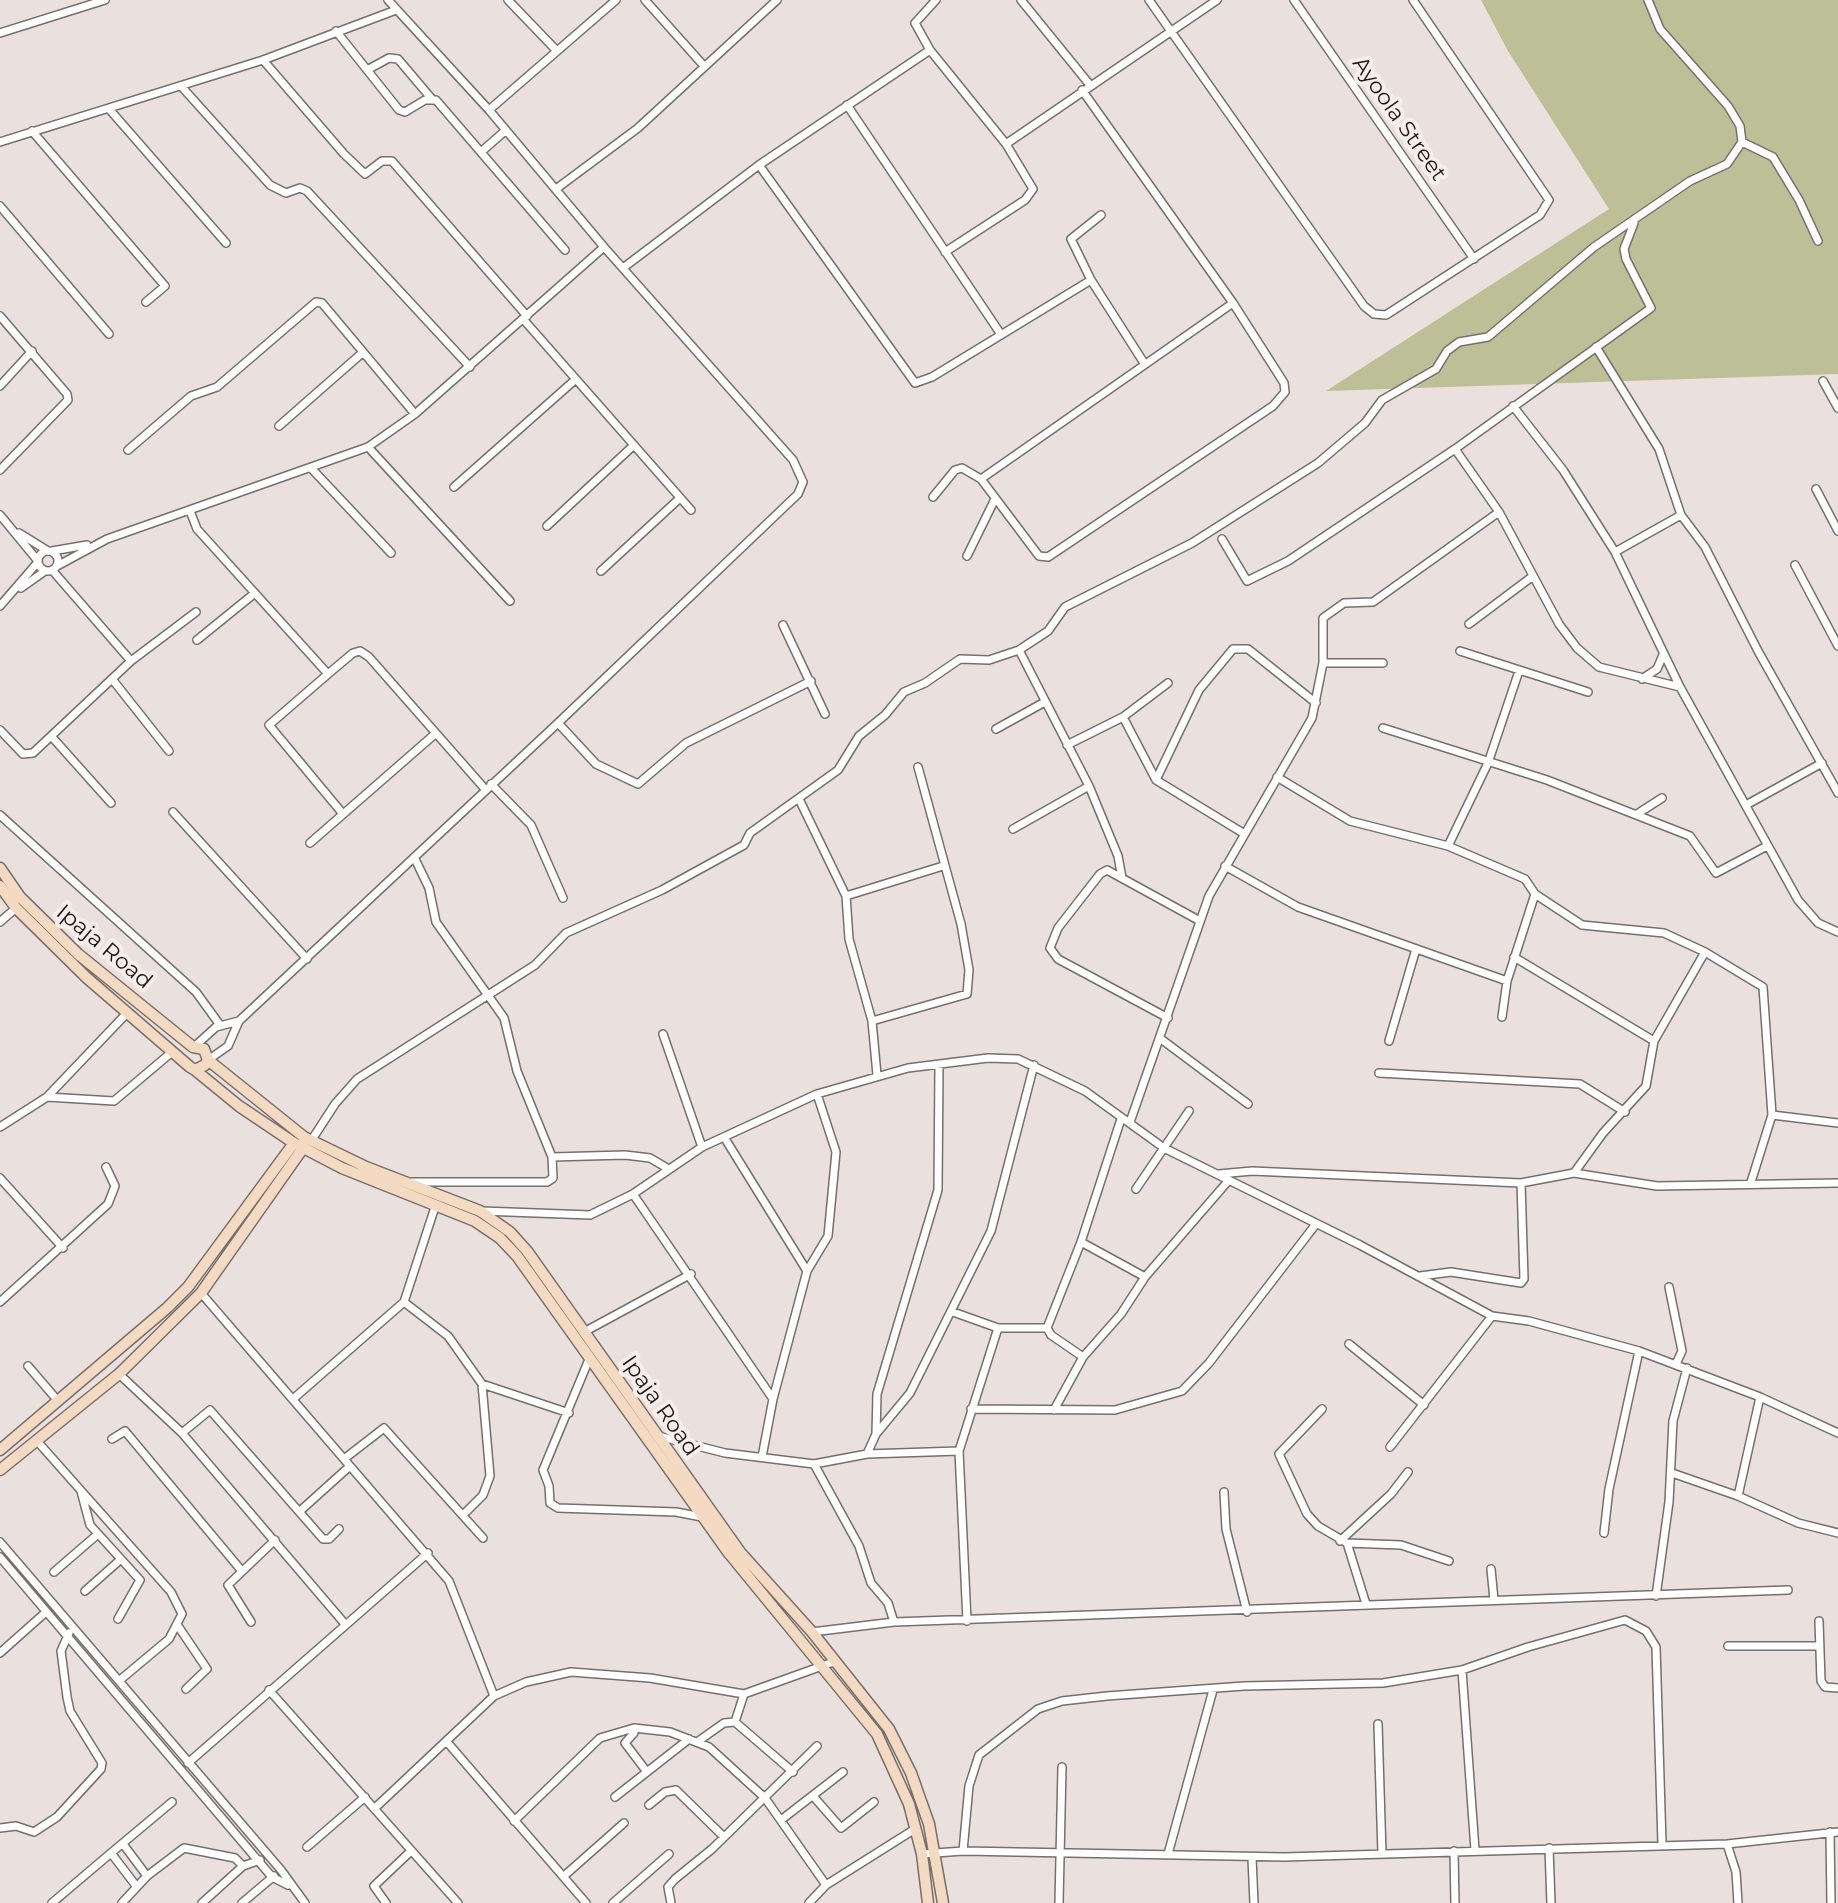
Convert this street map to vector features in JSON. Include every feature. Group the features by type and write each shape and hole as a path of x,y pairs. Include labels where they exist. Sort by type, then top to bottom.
{"main road":[{"name":"Ipaja Road","path":"0,868 42,921 193,1047"},
{"name":"Ipaja Road","path":"0,886 16,908 65,958 185,1060"},
{"path":"193,1047 204,1049 208,1060 195,1070 185,1060 186,1052 193,1047"},
{"name":"Ipaja Road","path":"208,1060 303,1144 480,1211 496,1221 527,1251 584,1332 592,1353 702,1517 877,1734 899,1777 915,1829 922,1854 928,1903"},
{"name":"Ipaja Road","path":"195,1070 239,1106 342,1168 475,1221 500,1238 656,1435 740,1552 877,1711 901,1751 921,1800 935,1853 943,1903"},
{"path":"0,1470 119,1374 201,1293 303,1144"},
{"path":"0,1450 188,1287 303,1144"}],"street":[{"path":"0,33 105,0"},
{"path":"208,1060 228,1046 239,1021 415,859 488,786 798,494 803,482 793,460 604,247 489,110 388,0"},
{"path":"508,0 557,51"},
{"path":"489,110 616,0"},
{"path":"645,0 704,66"},
{"path":"556,189 638,128 777,0"},
{"path":"936,0 915,23 930,50 1006,144 1032,185 1032,194 945,252"},
{"path":"1021,0 1090,85"},
{"path":"1149,0 1364,306 1374,314 1386,315 1540,215 1549,200 1413,0"},
{"path":"1006,144 1217,0"},
{"name":"Ayoola Street","path":"1294,0 1474,259"},
{"path":"303,1144 357,1079 535,965 566,933 662,890 744,845 750,833 838,770 859,736 879,722 904,692 925,683 960,659 989,660 1019,650 1048,631 1065,607 1192,543 1318,463 1365,423 1382,400 1436,369 1447,351 1459,342 1488,337 1594,247 1634,223 1690,181 1727,164 1742,142 1740,126 1728,106 1660,29 1648,0"},
{"path":"0,142 263,60 336,31 358,27 396,10"},
{"path":"336,31 399,110 405,112 431,98"},
{"path":"623,268 759,165 930,50"},
{"path":"367,70 389,58 398,59 565,250"},
{"path":"263,60 365,174 382,161 392,161 691,510"},
{"path":"181,86 270,185 286,193 300,188 307,191 470,367"},
{"path":"933,497 955,470 962,468 981,479 1039,556 1048,557 1282,400 1284,383 1233,303 1082,90"},
{"path":"847,105 1000,333"},
{"path":"110,110 226,243"},
{"path":"481,152 506,130"},
{"path":"32,131 165,286 146,302"},
{"path":"1742,142 1773,157 1799,200 1818,241"},
{"path":"759,165 915,383 922,383 1091,280"},
{"path":"0,206 109,334"},
{"path":"1101,215 1071,239 1091,280 1144,363"},
{"path":"1222,539 1247,581 1288,561 1455,449 1651,308 1624,249 1634,223"},
{"path":"0,606 38,561 41,553 93,544 368,447 415,414 604,247"},
{"path":"128,450 191,396 217,387 316,302 322,303 361,354 415,414"},
{"path":"981,479 1233,303"},
{"path":"0,316 67,394 68,400 0,470"},
{"path":"1596,347 1659,449 1681,515 1705,547 1758,651 1838,793"},
{"path":"0,386 32,351"},
{"path":"279,426 361,354"},
{"path":"454,487 576,379"},
{"path":"1823,381 1838,408"},
{"path":"1513,406 1563,470 1615,552 1680,687 1808,914 1818,923 1838,932"},
{"path":"547,526 634,445"},
{"path":"368,447 510,601"},
{"path":"1455,449 1499,512 1577,648 1599,667 1680,687"},
{"path":"311,468 391,553"},
{"path":"1816,489 1838,531"},
{"path":"601,571 680,498"},
{"path":"967,556 995,499"},
{"path":"190,511 197,529 328,674"},
{"path":"1047,1328 1126,1120 1161,1039 1200,921 1243,833 1307,729 1316,703 1323,663 1323,618 1344,603 1373,602 1499,512"},
{"path":"0,515 38,561 51,569 131,661"},
{"path":"1615,552 1681,515"},
{"path":"13,529 57,556 51,569"},
{"path":"12,594 93,544"},
{"path":"1795,565 1838,646"},
{"path":"1469,624 1533,576"},
{"path":"197,640 255,593"},
{"path":"0,730 28,756 131,661 196,612"},
{"path":"783,625 825,714"},
{"path":"1156,780 1199,690 1233,649 1248,649 1316,703"},
{"path":"1019,650 1043,703 1089,786 1118,856 1122,878"},
{"path":"343,814 269,725 360,651 435,734 531,825 563,898"},
{"path":"1460,651 1588,692"},
{"path":"1642,679 1657,669 1663,655"},
{"path":"1323,663 1383,663"},
{"path":"1448,846 1488,763 1519,671"},
{"path":"112,679 169,751"},
{"path":"558,723 596,764 638,784 686,743 811,681"},
{"path":"1067,745 1123,717 1168,683"},
{"path":"996,729 1043,703"},
{"path":"1123,717 1156,780 1243,833"},
{"path":"1383,728 1637,814 1690,836 1716,873 1767,846"},
{"path":"310,843 435,734"},
{"path":"52,737 111,803"},
{"path":"1746,805 1822,763"},
{"path":"872,1021 967,994 969,970 961,924 918,767"},
{"path":"1277,777 1350,821 1448,846 1525,879 1535,894 1582,925 1664,933 1705,952 1763,987 1772,1115 1751,1182"},
{"path":"1013,829 1089,786"},
{"path":"1637,814 1662,798"},
{"path":"799,799 846,896 849,939 872,1021 877,1075"},
{"path":"173,812 307,959"},
{"path":"0,815 196,992 220,1025"},
{"path":"410,1182 547,1182 553,1178 552,1157 517,1071 504,1018 491,995 436,922 429,888 415,859"},
{"path":"846,896 943,866"},
{"path":"1225,866 1298,907 1507,981"},
{"path":"1168,1018 1058,959 1050,948 1058,928 1100,874 1107,870 1200,921"},
{"path":"1502,1017 1507,981 1535,894"},
{"path":"0,922 16,908"},
{"path":"1389,1041 1416,949"},
{"path":"1574,1173 1603,1133 1646,1086 1654,1041 1705,952"},
{"path":"1514,957 1654,1041"},
{"path":"0,1127 47,1097 128,1012"},
{"path":"193,1047 220,1025 239,1021"},
{"path":"663,1034 702,1147"},
{"path":"1161,1039 1248,1104"},
{"path":"47,1097 114,1101 172,1052"},
{"path":"480,1211 590,1215 633,1194 702,1147 817,1094 908,1068 988,1058 1018,1059 1085,1091 1164,1148 1420,1276 1492,1316 1529,1321 1639,1351 1760,1397 1838,1433"},
{"path":"867,1454 876,1434 910,1393 991,1231 1034,1065"},
{"path":"876,1434 877,1394 938,1190 939,1066"},
{"path":"1379,1073 1580,1084 1625,1112"},
{"path":"762,1457 773,1399 807,1271 828,1236 836,1152 817,1094"},
{"path":"1136,1189 1189,1111"},
{"path":"1772,1115 1838,1123"},
{"path":"724,1137 807,1271"},
{"path":"552,1157 625,1155 650,1158 667,1168"},
{"path":"0,1302 108,1204 115,1186 106,1167"},
{"path":"1216,1175 1252,1171 1521,1183 1574,1173 1657,1186 1751,1182 1838,1183"},
{"path":"0,1178 63,1248"},
{"path":"1054,1410 1083,1357 1121,1314 1145,1277 1229,1180"},
{"path":"1420,1276 1451,1272 1514,1285 1521,1283 1524,1279 1521,1183"},
{"path":"633,1194 691,1274 773,1399"},
{"path":"293,1399 404,1302 436,1204"},
{"path":"971,1409 1122,1410 1182,1391 1209,1363 1316,1224"},
{"path":"1081,1242 1145,1277"},
{"path":"584,1332 691,1274"},
{"path":"1669,1287 1682,1351 1676,1364"},
{"path":"201,1293 449,1581 494,1696"},
{"path":"404,1302 448,1336 482,1384 490,1476 483,1495 463,1515"},
{"path":"953,1312 998,1328 1047,1328"},
{"path":"1390,1447 1492,1316"},
{"path":"967,1621 959,1451 998,1328"},
{"path":"1047,1328 1051,1335 1083,1357"},
{"path":"1349,1344 1424,1405"},
{"path":"1604,1533 1609,1489 1639,1351"},
{"path":"592,1353 543,1470 549,1486 550,1503 558,1508 676,1512 702,1517"},
{"path":"28,1366 58,1401"},
{"path":"1656,1596 1672,1473 1673,1421 1687,1368"},
{"path":"119,1374 182,1433 345,1624"},
{"path":"482,1384 569,1413"},
{"path":"1738,1496 1760,1397"},
{"path":"1322,1409 1279,1454 1307,1514 1343,1542 1366,1604"},
{"path":"182,1433 210,1410 323,1539 329,1539 339,1529"},
{"path":"300,1511 384,1428 483,1538"},
{"path":"112,1439 125,1431 241,1570"},
{"path":"656,1435 725,1453 814,1464 867,1454 959,1451"},
{"path":"37,1441 171,1592 182,1614 169,1639 120,1680"},
{"path":"814,1464 859,1546 871,1583 888,1603 894,1622"},
{"path":"1343,1542 1391,1494 1408,1472"},
{"path":"1672,1473 1738,1496 1798,1523 1838,1533"},
{"path":"80,1489 87,1519 140,1580 137,1591 118,1619"},
{"path":"1224,1492 1226,1529 1247,1612"},
{"path":"54,1572 98,1534"},
{"path":"251,1622 228,1585 275,1540"},
{"path":"0,1542 69,1633 258,1861 272,1877 290,1886"},
{"path":"1343,1542 1401,1545 1449,1561"},
{"path":"188,1763 428,1553"},
{"path":"0,1557 46,1612 120,1680 281,1870 305,1903"},
{"path":"85,1591 120,1560"},
{"path":"1491,1569 1494,1600"},
{"path":"812,1632 894,1622 1247,1612 1366,1604 1788,1590"},
{"path":"0,1653 46,1612"},
{"path":"963,1851 969,1786 979,1755 1038,1709 1062,1701 1213,1690 1383,1683 1462,1670 1625,1620 1646,1631 1656,1647 1662,1844"},
{"path":"1819,1621 1821,1681 1825,1687 1838,1688"},
{"path":"178,1626 207,1669 186,1689"},
{"path":"0,1828 16,1826 34,1832 57,1817 101,1769 102,1763 70,1711 61,1651 69,1633"},
{"path":"1728,1646 1819,1646"},
{"path":"375,1808 494,1696 526,1682 571,1672 650,1678 744,1694 836,1661"},
{"path":"1462,1670 1475,1850"},
{"path":"269,1690 458,1903"},
{"path":"1168,1854 1213,1690"},
{"path":"735,1722 744,1694"},
{"path":"615,1797 693,1740 724,1723 735,1722 793,1772"},
{"path":"1378,1724 1382,1854"},
{"path":"514,1821 600,1738 634,1728 651,1728 709,1747 765,1798 826,1885"},
{"path":"634,1728 634,1733 625,1743 647,1772"},
{"path":"447,1742 583,1902"},
{"path":"671,1903 668,1887 817,1746"},
{"path":"1059,1903 1062,1767"},
{"path":"781,1820 843,1772"},
{"path":"649,1805 665,1792 676,1790 724,1837"},
{"path":"813,1796 841,1828 874,1802"},
{"path":"307,1847 365,1797"},
{"path":"52,1903 172,1802"},
{"path":"564,1876 624,1823"},
{"path":"809,1903 826,1885 915,1829"},
{"path":"922,1854 963,1851 1252,1858 1727,1844 1834,1832 1831,1903"},
{"path":"123,1844 147,1876"},
{"path":"1727,1844 1736,1872 1738,1903"},
{"path":"122,1903 147,1876 175,1853 193,1847 240,1860 243,1866"},
{"path":"1549,1848 1551,1903"},
{"path":"386,1903 374,1886 411,1851"},
{"path":"1454,1851 1455,1903"},
{"path":"111,1853 137,1887"},
{"path":"613,1903 669,1854"},
{"path":"202,1903 243,1866 267,1855"},
{"path":"1252,1858 1254,1903"},
{"path":"242,1903 281,1870"}],"green space":[{"path":"1481,0 1838,0 1838,374 1326,391 1609,209 1508,51"}]}
